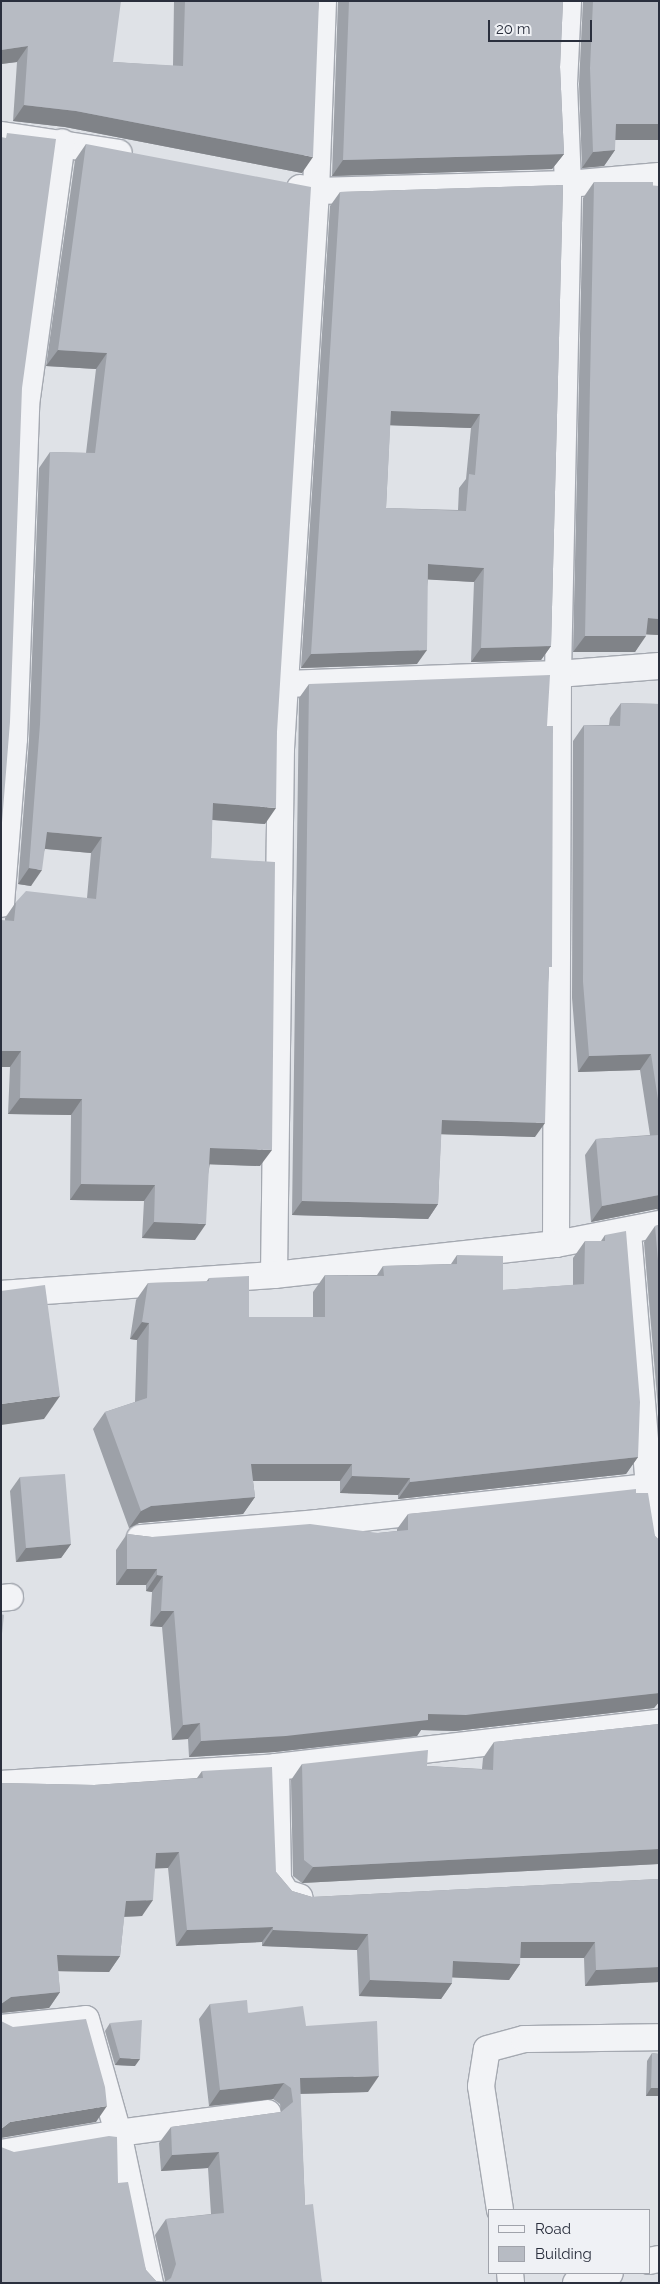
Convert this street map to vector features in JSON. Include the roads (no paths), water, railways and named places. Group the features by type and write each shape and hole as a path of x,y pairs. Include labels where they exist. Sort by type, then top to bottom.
{"street":[{"path":"274,1274 281,749 316,191 323,1"},
{"path":"556,1244 558,674 568,184 564,84 568,1"},
{"path":"1,135 62,142 140,157"},
{"path":"1,904 14,739 26,405 62,142"},
{"path":"277,183 316,191 568,184 659,176"},
{"path":"285,684 558,674 659,666"},
{"path":"1,1294 274,1274 556,1244 628,1232 659,1224"},
{"path":"628,1232 649,1486 659,1549"},
{"path":"140,1538 317,1523 649,1486"},
{"path":"1,1784 276,1767 659,1723"},
{"path":"276,1767 278,1880 286,1893 300,1898 327,1897"},
{"path":"1,2028 86,2019 118,2133 150,2283"},
{"path":"500,2209 481,2086 487,2048 524,2039 659,2037"},
{"path":"1,2152 118,2133 268,2114"},
{"path":"576,2283 607,2274"}]}
